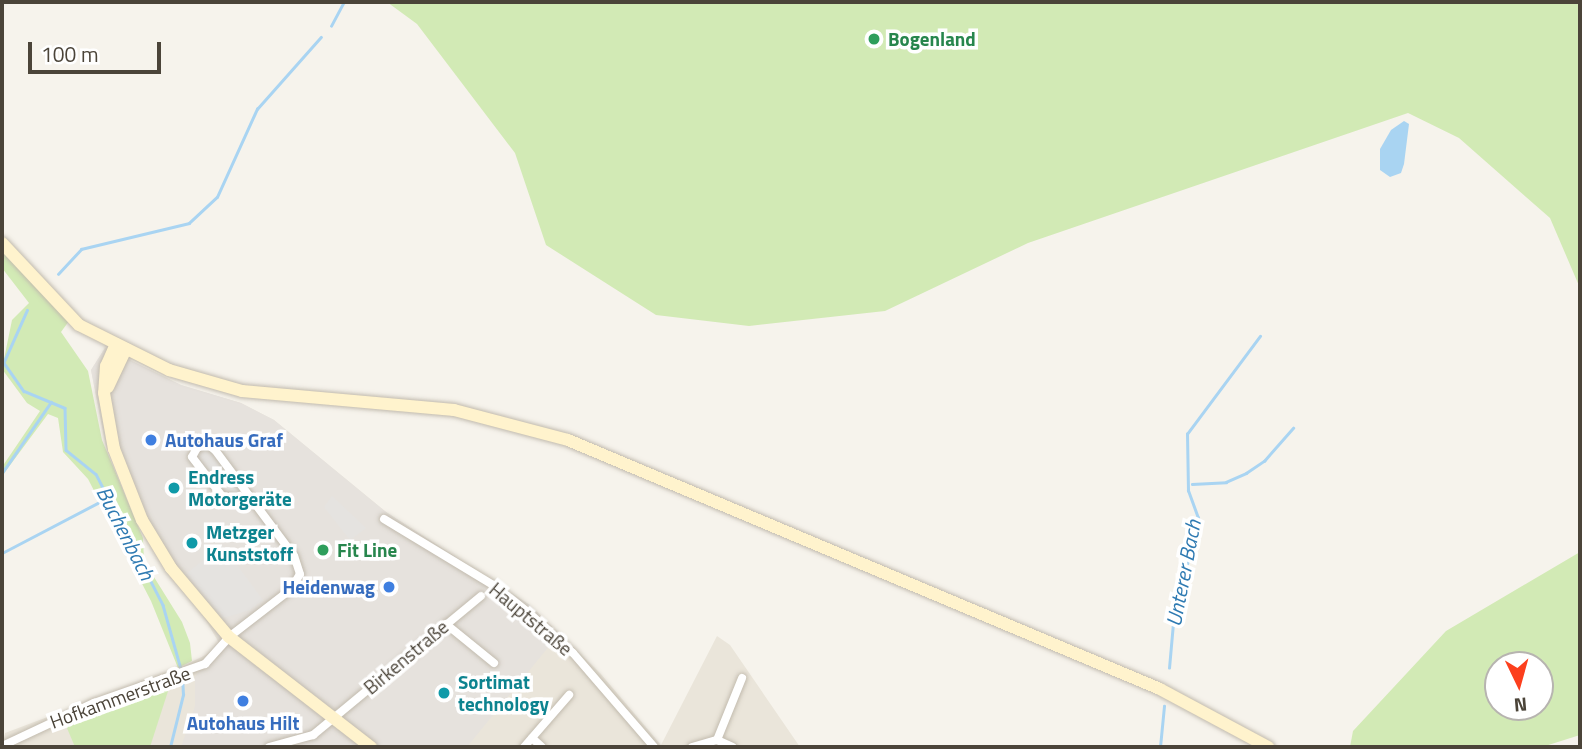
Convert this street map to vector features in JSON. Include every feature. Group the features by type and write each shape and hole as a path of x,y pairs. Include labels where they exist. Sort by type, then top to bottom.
{"main road":[{"path":"2,243 73,316 88,322 101,335 121,347 169,370 242,391 454,410 568,440 1160,689 1268,747"},
{"path":"121,347 104,393 114,449 142,520 171,568 229,637 370,747"}],"street":[{"path":"207,444 215,450 252,501 222,496 192,457 197,448 207,444"},
{"name":"Hofkammerstraße","path":"2,746 94,703 192,670 218,653 229,637 291,589 300,574 294,556 252,501"},
{"name":"Hauptstraße","path":"384,519 493,585 529,613 573,653 654,747"},
{"name":"Birkenstraße","path":"270,747 313,735 481,596"},
{"path":"446,624 494,663"},
{"path":"717,740 742,678"},
{"path":"524,747 569,695"},
{"path":"532,738 542,747"},
{"path":"692,747 717,740 733,747"}],"shaded area":[{"path":"105,348 181,385 241,403 274,420 386,512 532,607 600,673 661,745 717,636 730,645 800,747 2,747 5,733 178,668 206,655 219,643 106,446 91,370"},
{"path":"105,348 181,385 241,403 274,420 386,512 530,605 559,634 467,747 181,747 195,706 195,677 219,642 212,624 137,519 106,446 91,370"},
{"path":"207,444 252,501 222,496 192,457"},
{"path":"332,496 366,528 350,540 324,507"},
{"path":"222,545 263,600 250,610 223,618 186,574"}],"green space":[{"path":"387,2 1580,2 1580,288 1550,218 1459,138 1408,113 1028,243 885,311 749,326 656,315 546,245 515,153 417,24"},
{"path":"2,251 69,321 61,332 88,371 102,440 143,538 144,561 182,622 190,643 192,661 178,668 151,601 88,479 63,452 58,418 48,414 2,476 2,467 40,411 27,403 2,369 12,320 29,303 2,268"},
{"path":"1580,552 1580,735 1542,747 1350,747 1353,731 1446,631"},
{"path":"170,685 150,747 75,747 64,721"}],"water":[{"path":"1404,121 1409,124 1404,164 1401,173 1390,177 1380,170 1380,149 1391,130"}],"waterway":[{"path":"331,26 344,2"},
{"path":"58,274 81,249 189,223 217,197 257,109 321,37"},
{"path":"2,366 27,310"},
{"name":"Unterer Bach","path":"1169,668 1173,623 1198,518 1188,491 1187,434 1260,336"},
{"name":"Buchenbach","path":"2,360 24,391 65,408 66,450 96,474 163,605 181,669"},
{"path":"2,473 51,402"},
{"path":"1192,484 1226,482 1246,473 1264,461 1293,428"},
{"path":"2,553 107,498"},
{"name":"Buchenbach","path":"170,747 183,695 182,675"},
{"name":"Unterer Bach","path":"1160,747 1164,706"}],"place":[{"name":"Bogenland","path":"874,39"},
{"name":"Autohaus Graf","path":"151,440"},
{"name":"Endress Motorgeräte","path":"174,488"},
{"name":"Metzger Kunststoff","path":"192,543"},
{"name":"Fit Line","path":"323,550"},
{"name":"Heidenwag","path":"389,587"},
{"name":"Sortimat technology","path":"444,693"},
{"name":"Autohaus Hilt","path":"243,701"}]}
